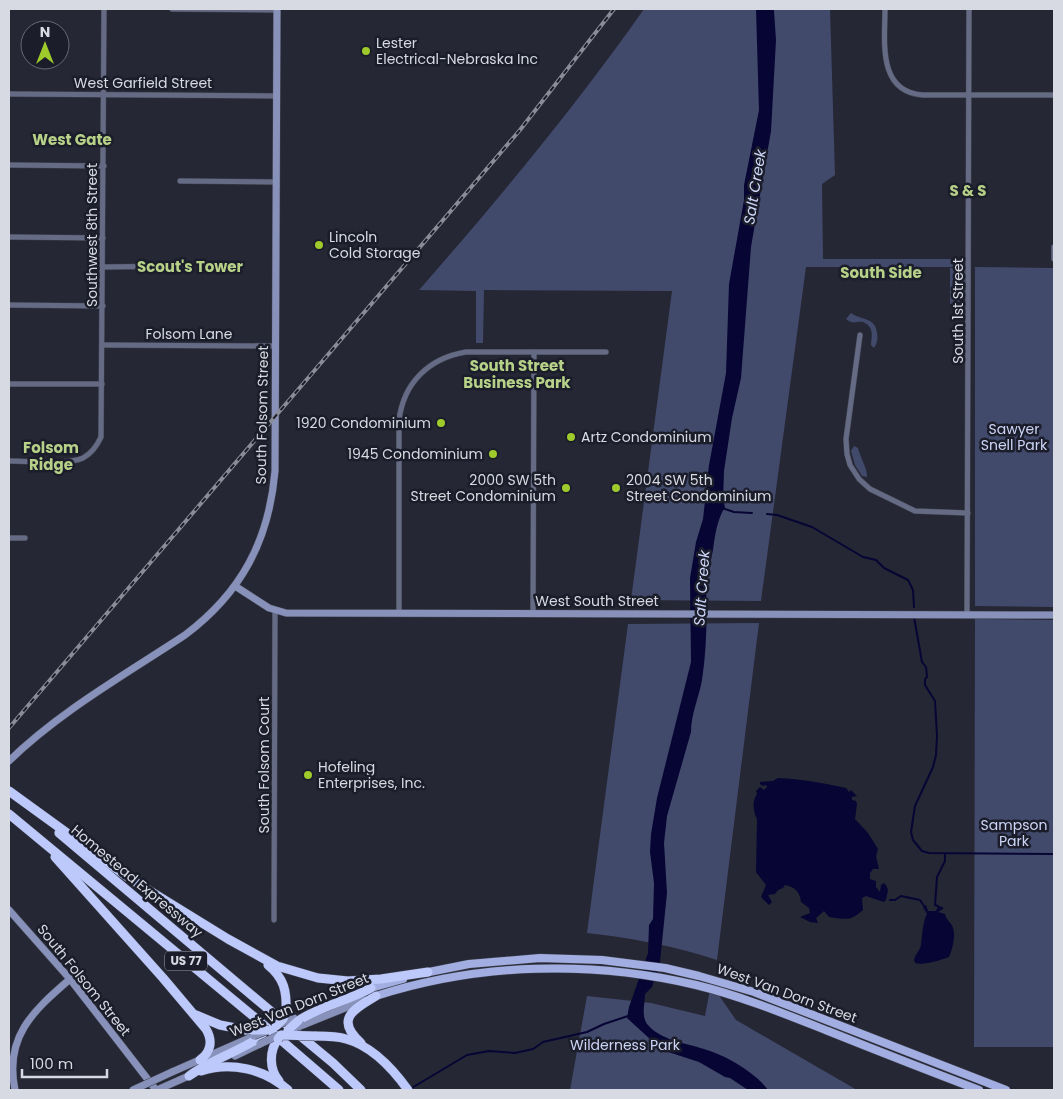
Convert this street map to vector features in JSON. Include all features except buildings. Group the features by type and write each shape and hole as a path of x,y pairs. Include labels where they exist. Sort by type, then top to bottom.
{"highway":[{"path":"9,791 129,878 256,955 290,971 332,980 363,981 428,972"},
{"name":"Homestead Expressway","path":"9,791 332,1063 361,1090"},
{"name":"US 77","path":"9,814 339,1090"},
{"path":"33,833 206,1029 209,1035 209,1050 200,1060"},
{"path":"256,955 274,970 283,982 286,995 286,1012 283,1019 269,1034"},
{"path":"189,1076 202,1066 269,1034 354,998 374,992"},
{"path":"372,1053 351,1033 348,1023 354,1009 374,992"},
{"path":"190,1010 197,1016 210,1022 269,1034 345,1038 360,1045 384,1062 408,1090"},
{"path":"269,1034 276,1042 271,1053 274,1075 286,1089"},
{"path":"201,1071 215,1067 242,1068 261,1073 278,1082 286,1089"}],"main road":[{"name":"West Van Dorn Street","path":"374,992 428,972 469,964 522,959 565,958 665,968 700,976 771,998 1006,1090"},
{"name":"West Van Dorn Street","path":"374,992 474,974 533,968 604,970 656,976 750,1001 975,1089"}],"street":[{"name":"Southwest 8th Street","path":"9,461 81,459 95,448 102,432 104,9"},
{"path":"172,9 277,9"},
{"name":"South Folsom Street","path":"9,761 37,734 53,722 201,623 218,607 235,586 260,542 271,508 276,471 277,9"},
{"path":"885,9 885,58 889,73 897,84 915,94 1054,95"},
{"name":"South 1st Street","path":"967,614 970,9"},
{"name":"West Garfield Street","path":"9,94 277,96"},
{"path":"9,165 104,166"},
{"path":"180,181 276,182"},
{"path":"9,237 103,238"},
{"path":"1054,248 1054,259"},
{"path":"103,267 187,266"},
{"path":"9,306 103,306"},
{"path":"860,335 846,439 847,454 854,472 870,489 914,511 968,513"},
{"name":"Folsom Lane","path":"103,345 276,346"},
{"path":"533,613 534,352"},
{"path":"399,612 399,421 400,411 407,392 419,375 436,361 456,353 606,352"},
{"path":"9,384 102,384"},
{"path":"9,538 25,538"},
{"name":"West South Street","path":"235,586 257,601 275,610 286,612 1054,615"},
{"name":"South Folsom Court","path":"274,920 275,610"},
{"name":"South Folsom Street","path":"9,910 70,979 156,1090"},
{"path":"15,1090 13,1062 21,1032 33,1013 70,979"},
{"name":"West Van Dorn Street","path":"156,1090 201,1071 269,1034"},
{"name":"West Van Dorn Street","path":"133,1090 200,1060 269,1034"}],"green space":[{"path":"644,9 830,9 835,175 822,184 823,259 961,259 961,267 806,267 761,601 631,600 672,291 484,290 483,343 476,343 476,291 419,290 535,152 591,82"},
{"name":"Sawyer Snell Park","path":"975,267 1054,268 1054,607 975,606"},
{"path":"950,268 965,268 966,286 961,300 950,304"},
{"path":"851,313 874,324 877,343 874,348 871,345 871,329 863,322 853,322 846,319"},
{"path":"854,446 858,448 867,477 862,476 855,465 851,451"},
{"name":"Sampson Park","path":"975,619 1054,620 1054,1047 974,1047"},
{"path":"759,623 717,960 653,943 587,933 628,624"},
{"name":"Wilderness Park","path":"711,984 736,1020 857,1090 570,1090 587,996 651,1003 705,1016"}],"water":[{"name":"Salt Creek","path":"756,9 774,9 776,40 771,131 751,247 741,378 732,418 724,471 723,500 725,507 717,528 706,581 706,632 702,680 692,719 691,732 667,816 664,843 667,893 660,962 652,987 645,994 644,1013 647,1024 659,1034 730,1060 748,1071 768,1090 748,1090 699,1062 662,1050 627,1018 648,953 649,925 653,919 654,883 650,852 657,798 691,662 690,578 696,542 703,519 709,465 726,373 729,284 744,200 744,185 759,110"},
{"path":"778,778 812,781 846,788 857,796 852,797 852,800 856,801 857,804 855,819 868,833 878,849 876,856 879,869 873,869 870,873 870,879 876,881 876,887 880,892 881,885 884,883 886,885 888,890 884,902 866,896 862,898 863,910 851,918 829,917 824,911 816,918 818,923 810,922 800,917 810,913 809,908 801,902 798,892 791,887 785,885 775,894 768,895 772,902 769,905 761,897 766,885 756,872 757,819 754,803 756,791 760,787 764,790 767,787 760,784 760,782 773,781"},
{"path":"926,905 928,911 936,911 938,906 943,907 938,912 945,914 954,931 954,939 949,957 918,964 914,960 921,945 927,914 923,907"}],"waterway":[{"path":"722,508 734,512 752,513"},
{"path":"767,514 777,515 812,527 863,557 876,560 884,568 908,580 913,590 914,607"},
{"path":"914,617 922,662 926,667 927,677 925,685 935,701 937,736 933,767 915,806 911,832 913,840 922,851 929,853 1054,854"},
{"path":"938,906 935,905 937,877 945,861 945,854"},
{"path":"890,900 895,900 901,896 920,900 924,906"},
{"path":"410,1089 467,1055 489,1051 515,1053 533,1049 543,1042 587,1032 628,1016"}],"railway":[{"path":"9,728 520,130 614,9"}],"place":[{"name":"Lester Electrical-Nebraska Inc","path":"366,51"},
{"name":"Lincoln Cold Storage","path":"319,245"},
{"name":"1920 Condominium","path":"441,423"},
{"name":"Artz Condominium","path":"571,437"},
{"name":"1945 Condominium","path":"493,454"},
{"name":"2000 SW 5th Street Condominium","path":"566,488"},
{"name":"2004 SW 5th Street Condominium","path":"616,488"},
{"name":"Hofeling Enterprises, Inc.","path":"308,775"}],"district":[{"name":"West Gate","path":"72,140"},
{"name":"S & S","path":"968,191"},
{"name":"Scout's Tower","path":"190,267"},
{"name":"South Side","path":"881,273"},
{"name":"South Street Business Park","path":"517,374"},
{"name":"Folsom Ridge","path":"51,456"}]}
